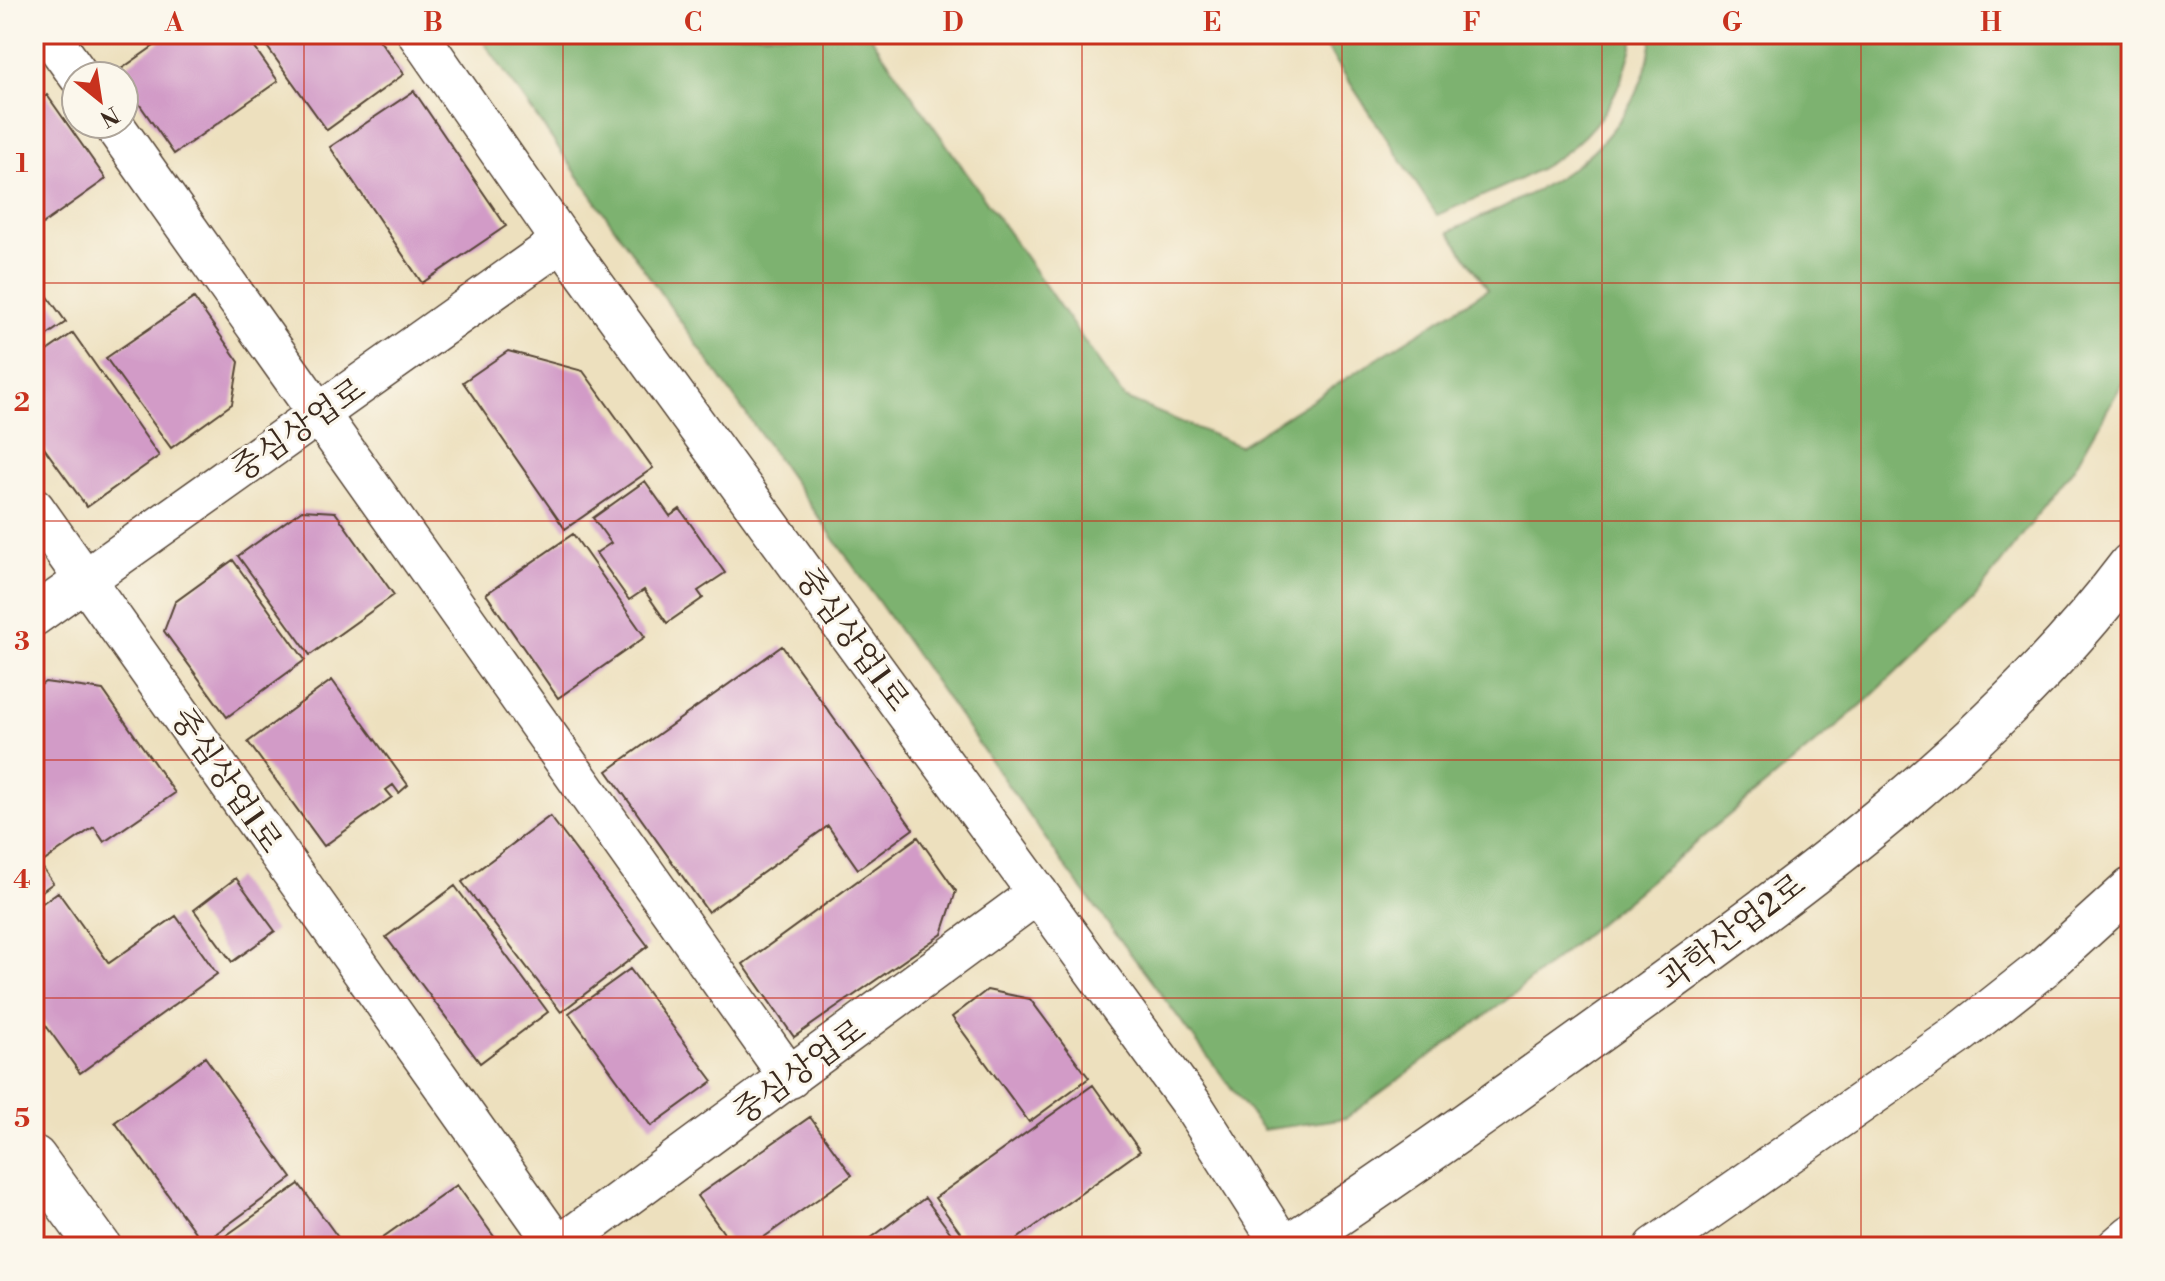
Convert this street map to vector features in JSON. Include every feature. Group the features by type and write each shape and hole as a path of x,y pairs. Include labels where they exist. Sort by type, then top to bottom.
{"street":[{"path":"49,34 68,60"},
{"name":"중심상업1로","path":"418,34 562,241 1193,1106 1286,1247"},
{"path":"124,140 790,1078"},
{"name":"중심상업로","path":"34,616 562,241"},
{"name":"중심상업1로","path":"34,508 558,1247"},
{"name":"과학산업2로","path":"1286,1247 1407,1168 1758,916 1952,761 2049,665 2131,565"},
{"path":"1655,1247 1958,1035 2044,967 2131,888"},
{"name":"중심상업로","path":"558,1247 1038,893"},
{"path":"34,1158 99,1247"},
{"path":"2117,1247 2131,1235"}],"green space":[{"path":"478,34 869,34 1124,398 1239,446 1488,289 1449,232 1535,191 1585,158 1625,112 1641,82 1653,34 2131,34 2131,368 2074,468 1974,598 1865,702 1504,1002 1346,1118 1263,1130 1067,869"},
{"path":"1318,34 1635,34 1623,74 1608,106 1588,132 1564,153 1537,170 1437,215"}],"building":[{"path":"171,34 245,34 278,81 174,154 140,105 140,60 134,60"},
{"path":"258,34 375,34 404,74 327,130"},
{"path":"414,91 506,226 422,283 330,147"},
{"path":"47,95 60,114 60,140 79,140 106,179 34,230 34,105"},
{"path":"34,277 66,322 34,344"},
{"path":"194,298 239,362 232,404 171,448 106,358"},
{"path":"73,333 159,456 87,507 34,434 34,360"},
{"path":"508,351 583,371 653,468 565,529 463,382"},
{"path":"645,481 670,516 680,509 725,573 698,591 703,598 667,623 644,590 629,600 596,553 611,543 593,518"},
{"path":"302,510 335,512 394,595 310,655 238,556"},
{"path":"573,534 645,637 558,698 486,594"},
{"path":"233,560 305,660 227,717 164,631 175,602"},
{"path":"782,646 913,829 858,869 828,826 708,912 607,771"},
{"path":"332,680 408,785 399,793 393,785 386,790 392,797 324,846 248,742"},
{"path":"45,682 103,690 175,793 104,842 94,827 40,864 53,883 34,897 34,690"},
{"path":"550,816 648,946 561,1012 462,882"},
{"path":"918,837 956,891 942,934 794,1037 743,964"},
{"path":"236,878 275,931 232,962 194,910"},
{"path":"455,886 548,1012 480,1063 386,937"},
{"path":"58,892 109,963 176,916 217,974 80,1073 34,1009 34,909"},
{"path":"630,969 713,1081 651,1126 569,1013"},
{"path":"987,990 1030,999 1089,1078 1029,1122 952,1017"},
{"path":"205,1057 292,1178 203,1243 115,1122"},
{"path":"1093,1085 1140,1151 1006,1247 971,1247 935,1198"},
{"path":"810,1117 852,1175 750,1247 734,1247 697,1196"},
{"path":"299,1184 345,1247 210,1247"},
{"path":"457,1185 500,1245 369,1247"},
{"path":"925,1198 961,1247 859,1247"}]}
